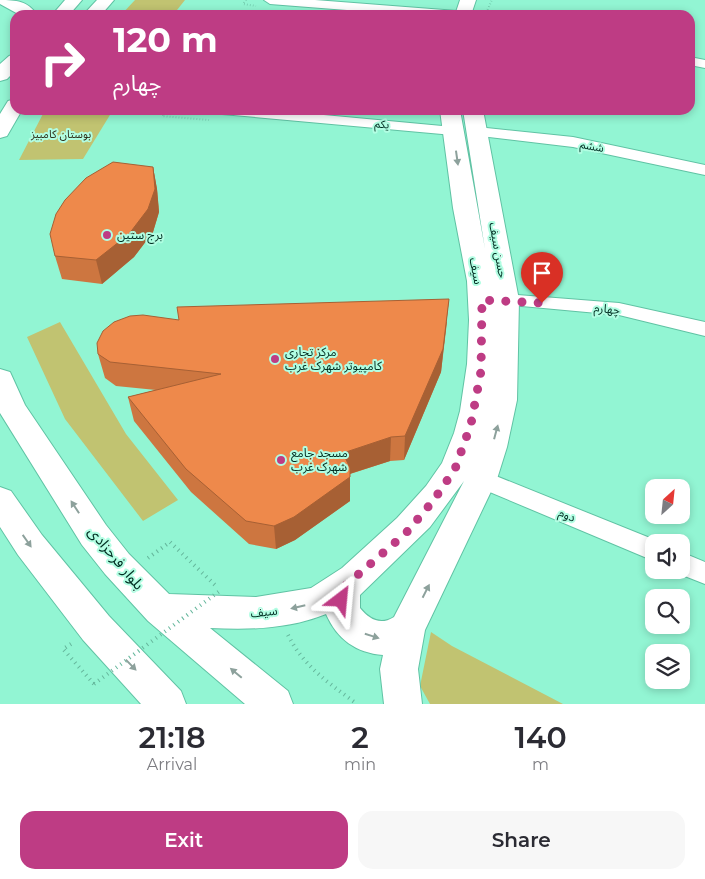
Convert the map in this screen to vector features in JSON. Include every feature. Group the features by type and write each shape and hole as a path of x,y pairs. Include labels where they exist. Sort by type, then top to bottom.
{"street":[{"path":"6,0 24,10"},
{"path":"65,10 74,0"},
{"path":"96,10 106,0"},
{"path":"270,0 395,10"},
{"path":"0,75 10,65"},
{"path":"0,132 10,114"},
{"name":"یکم","path":"332,115 463,121"},
{"name":"ششم","path":"463,121 705,170"},
{"name":"سیف","path":"161,610 247,614 286,610 313,603 330,596 345,586 406,533 433,501 455,469 471,424 494,300 463,121"},
{"path":"403,704 400,669 407,630 481,479 492,447 503,400 494,300"},
{"name":"چهارم","path":"494,300 619,309 705,329"},
{"name":"بلوار فرحزادی","path":"0,378 12,408 94,535 118,564 161,610 274,704"},
{"name":"دوم","path":"481,479 645,547"},
{"path":"0,500 30,545 96,628 168,704"},
{"path":"690,567 705,573"},
{"path":"345,586 341,600 342,612 360,632 375,638 392,637 407,630"}],"path":[{"path":"63,649 94,684 221,590 170,542"},
{"path":"285,628 292,647 302,660 357,704"}],"green space":[{"path":"135,0 185,0 177,10 126,10"},
{"name":"بوستان کامبیز","path":"42,115 110,115 83,159 19,160"},
{"path":"60,322 126,434 178,500 143,521 65,419 27,337"},
{"path":"431,632 452,646 563,704 430,704 420,686"}],"building":[{"name":"برج ستین","path":"113,162 153,167 155,189 148,209 129,234 96,260 55,256 50,234 56,214 65,200 86,178"},
{"path":"449,299 443,349 405,436 391,437 343,453 350,468 350,477 294,517 274,526 246,521 186,469 128,397 221,374 110,362 98,354 97,343 103,331 114,322 130,316 143,315 179,320 177,307"}],"place":[{"name":"برج ستین","path":"107,235"},
{"name":"مرکز تجاری کامپیوتر شهرک غرب","path":"275,359"},
{"name":"مسجد جامع شهرک غرب","path":"281,460"}],"route":[{"path":"341,600 345,586 406,533 433,501 455,469 471,424 481,371 482,300 542,303"}]}
